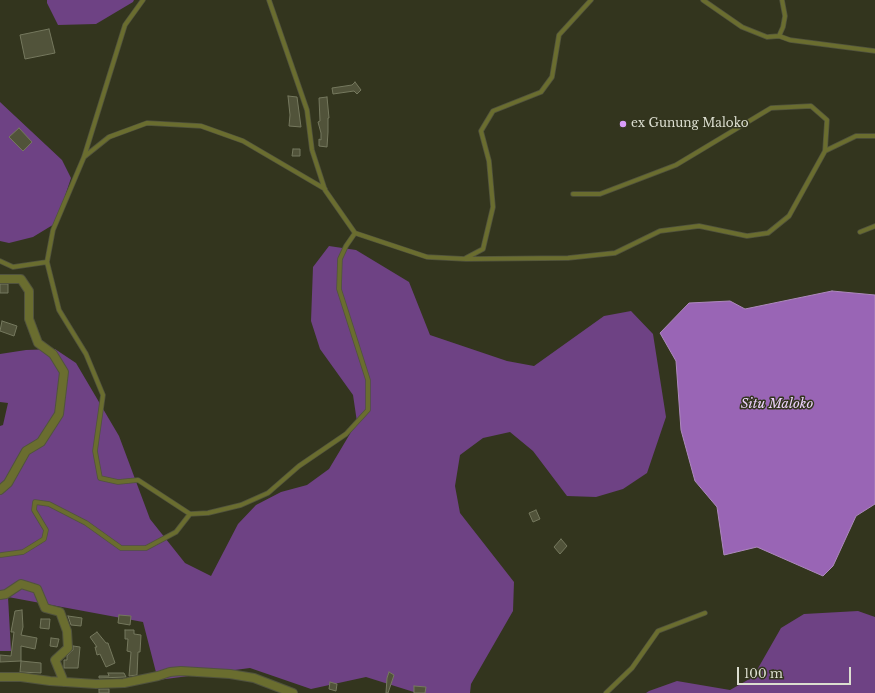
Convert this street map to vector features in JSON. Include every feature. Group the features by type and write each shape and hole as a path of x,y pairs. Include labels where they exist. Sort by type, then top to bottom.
{"street":[{"path":"0,278 21,278 30,291 30,319 38,343 53,354 64,372 59,414 41,442 26,451 8,483 0,490"},
{"path":"0,595 6,594 21,584 36,589 46,608 60,612 67,631 68,648 55,660 64,682"},
{"path":"0,677 21,677 50,681 96,684 124,683 170,672 181,671 230,674 254,678 293,693"},
{"path":"94,693 96,684"}],"lane":[{"path":"144,0 125,25 84,157 53,230 47,262 59,310 86,354 103,395 95,451 100,478 118,482 138,480 190,514 208,513 241,505 268,493 299,466 346,434 368,410 368,380 339,289 340,259 346,246 355,233"},
{"path":"269,0 307,110 312,150 325,190 355,233 427,257 466,259 568,258 615,253 660,231 699,226 747,236 768,233 789,216 825,151 827,120 811,106 771,108 676,165 600,194 573,194"},
{"path":"466,259 483,249 493,207 489,161 481,131 494,111 541,92 552,76 559,35 591,0"},
{"path":"703,0 742,27 767,37 779,36 790,40 875,52"},
{"path":"779,36 783,27 785,16 782,0"},
{"path":"84,157 109,137 147,123 201,126 243,140 325,190"},
{"path":"825,151 856,136 875,136"},
{"path":"860,232 875,226"},
{"path":"0,261 13,267 47,262"},
{"path":"1,555 22,552 44,539 46,530 34,510 35,502 49,504 86,523 121,548 146,548 176,532 190,514"},
{"path":"606,693 632,668 658,631 705,613"}],"shaded area":[{"path":"47,0 134,0 96,24 58,25 47,3"},
{"path":"0,102 62,160 71,178 56,223 33,237 9,243 0,241"},
{"path":"329,246 356,250 409,282 430,335 507,361 534,366 604,316 631,311 653,334 666,417 647,473 623,489 596,497 567,496 533,451 510,432 483,438 460,455 455,486 460,513 514,582 513,611 471,684 470,693 417,693 366,677 311,689 250,668 158,680 143,622 8,597 11,651 0,651 0,426 3,425 8,403 0,402 0,354 26,350 55,349 76,363 119,436 150,519 185,563 211,576 238,524 256,505 281,492 307,485 329,469 357,422 353,395 320,349 311,321 313,267"},
{"path":"858,611 875,617 875,693 646,693 677,681 730,690 753,677 781,628 804,614"}],"water":[{"name":"Situ Maloko","path":"832,291 875,295 875,504 856,516 833,566 823,576 757,547 724,555 717,507 695,481 681,430 676,361 660,333 689,303 730,301 745,309"}],"building":[{"path":"49,29 55,53 25,59 20,35"},
{"path":"355,82 361,90 357,94 354,91 333,94 332,88 352,85"},
{"path":"288,96 297,97 301,127 289,126 290,115"},
{"path":"327,97 329,118 327,147 319,146 321,133 318,122 320,121 319,98"},
{"path":"19,128 32,142 23,151 9,137"},
{"path":"293,149 300,149 300,156 292,156"},
{"path":"0,284 8,284 8,293 0,293"},
{"path":"2,321 17,326 14,336 0,331"},
{"path":"536,510 540,519 533,522 529,513"},
{"path":"561,539 567,546 560,554 554,547"},
{"path":"22,610 23,627 21,635 37,638 35,649 21,646 21,661 0,662 0,655 11,656 14,632 11,632 15,611"},
{"path":"119,615 131,616 130,625 118,623"},
{"path":"68,616 82,618 81,626 71,625"},
{"path":"41,619 50,619 49,629 40,628"},
{"path":"125,630 134,630 134,634 141,635 140,652 138,652 137,675 129,676 131,652 127,651 128,639 125,639"},
{"path":"97,632 106,643 108,643 115,663 106,667 100,654 97,655 95,647 97,647 90,637"},
{"path":"51,638 59,639 57,647 50,646"},
{"path":"73,646 80,647 78,668 64,668 64,660 67,660 67,656 73,650"},
{"path":"21,661 41,663 41,673 20,672"},
{"path":"389,672 394,675 388,693 386,693 387,678"},
{"path":"108,673 124,673 126,677 99,678 99,676 109,676"},
{"path":"330,682 337,684 336,691 329,689"},
{"path":"414,686 426,687 425,693 414,693"},
{"path":"99,689 109,689 109,693 99,693"}],"place":[{"name":"ex Gunung Maloko","path":"623,124"}]}
